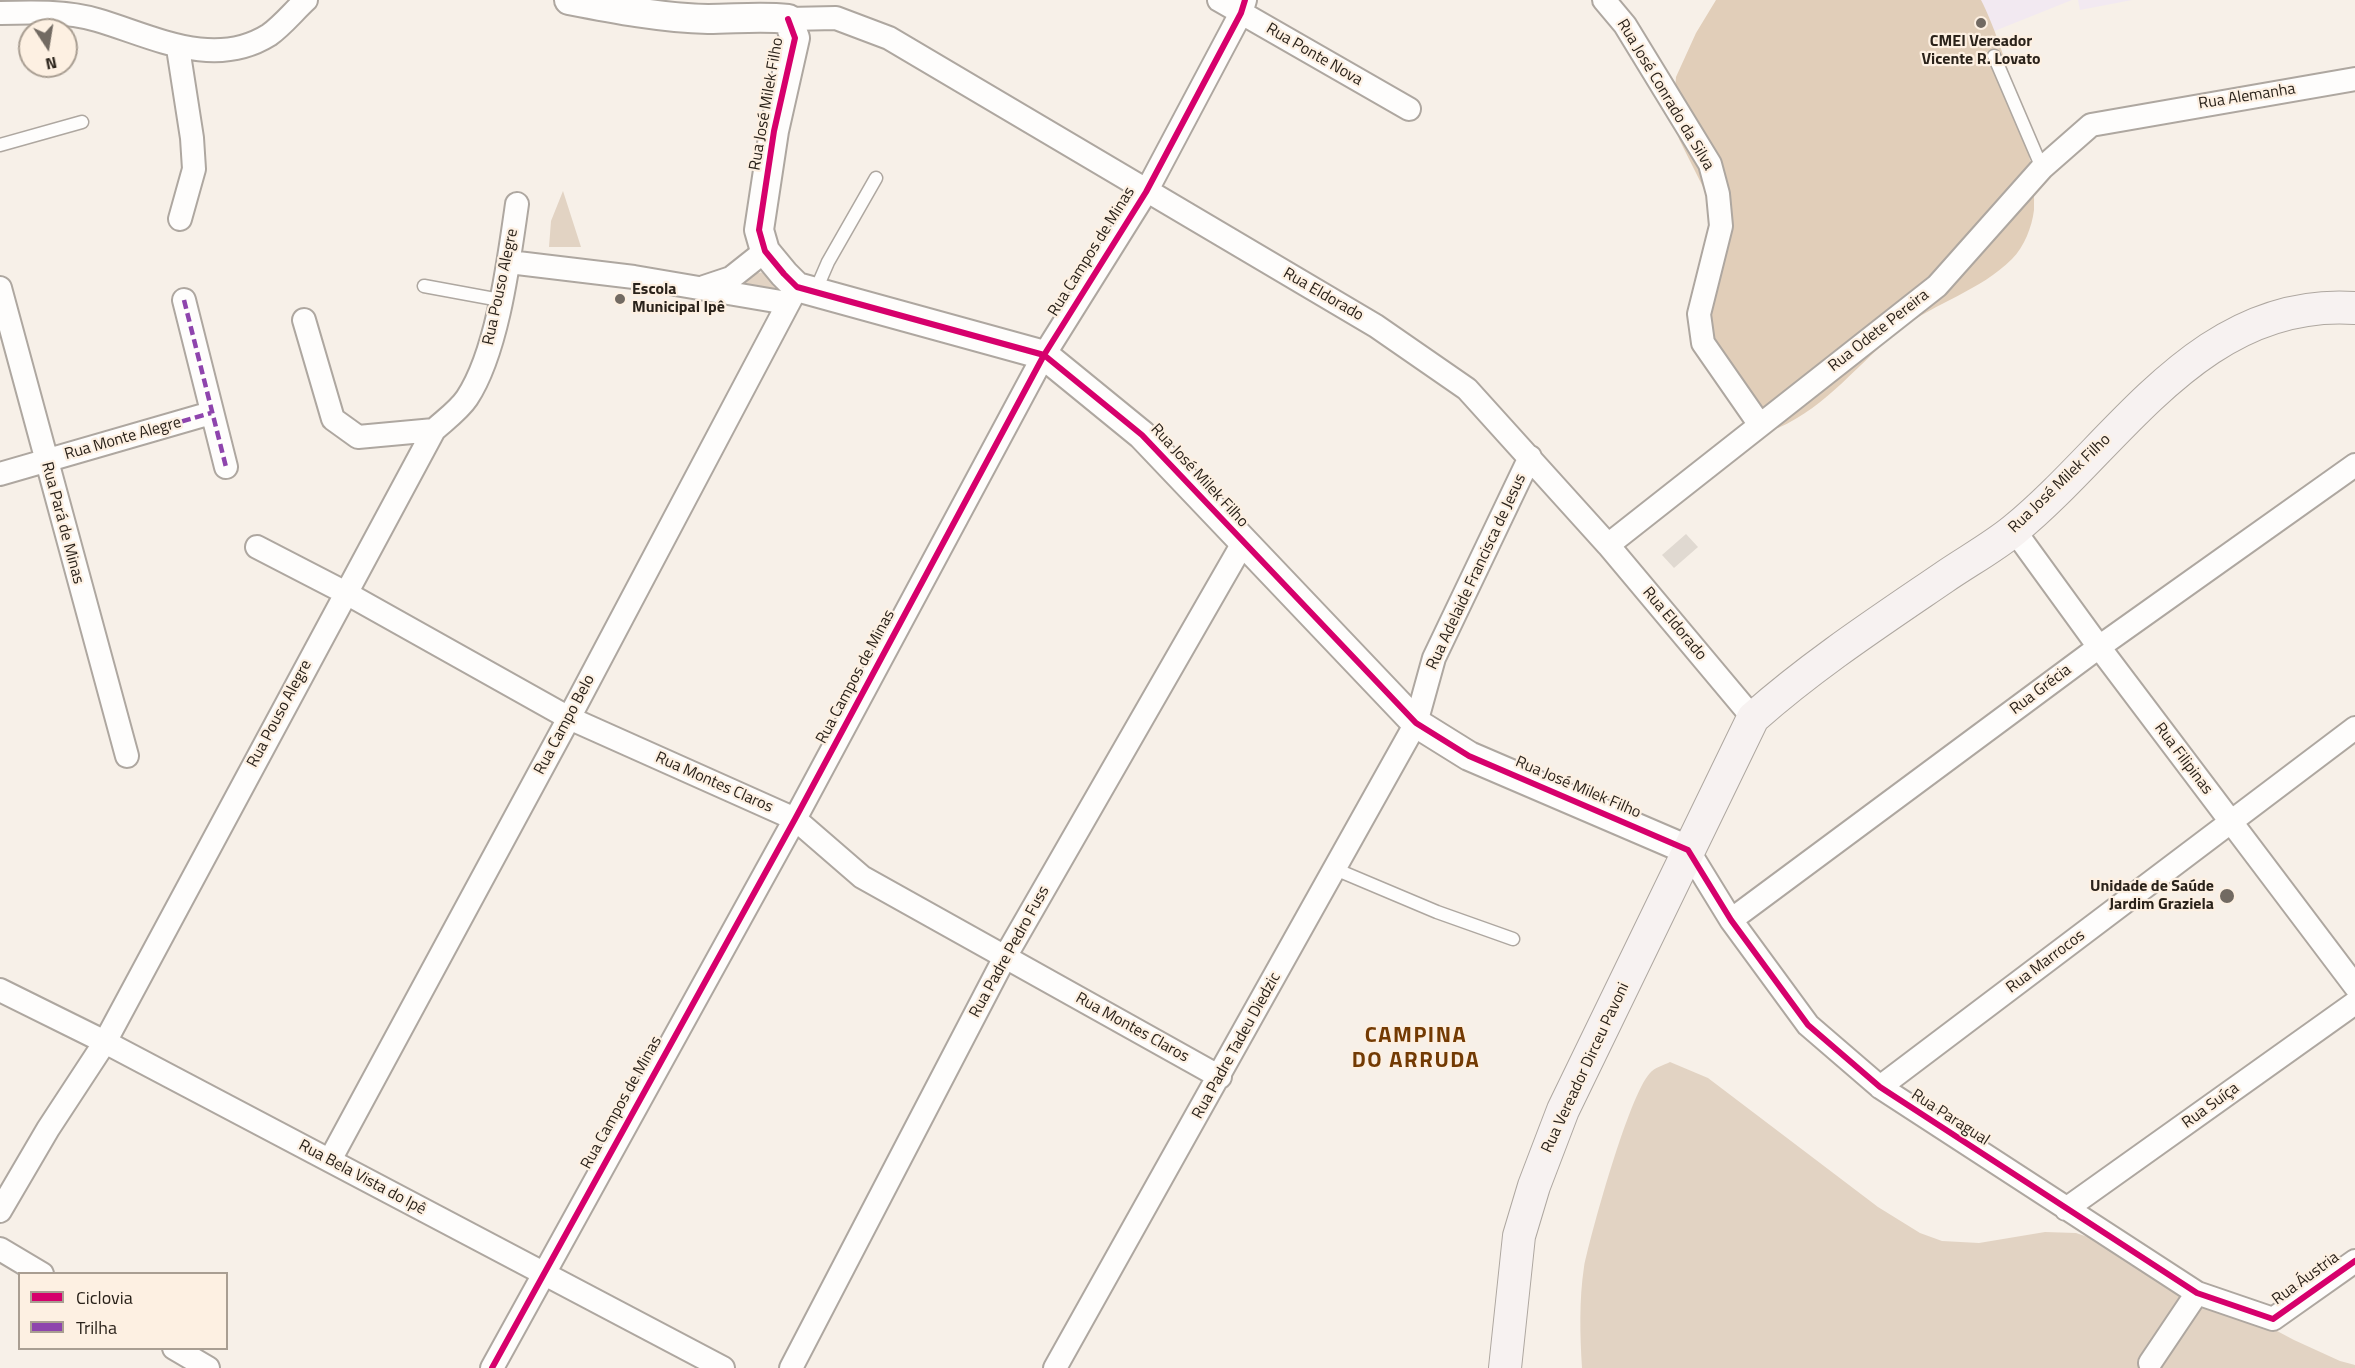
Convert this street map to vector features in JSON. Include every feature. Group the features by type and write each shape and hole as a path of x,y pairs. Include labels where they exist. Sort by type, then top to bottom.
{"main road":[{"name":"Rua José Milek Filho","path":"1688,850 1753,718 1800,677 2014,530 2166,382 2205,349 2255,323 2324,306 2355,308"},
{"name":"Rua Vereador Dirceu Pavoni","path":"1505,1368 1520,1236 1534,1186 1563,1110 1688,850"}],"street":[{"path":"0,13 94,10 178,48 234,50 269,35 306,0"},
{"name":"Rua José Milek Filho","path":"569,0 651,14 709,19 759,16 788,19 795,38 774,131 759,230 765,251"},
{"name":"Rua Ponte Nova","path":"1219,0 1243,6 1409,109"},
{"name":"Rua José Conrado da Silva","path":"1604,0 1625,25 1710,164 1718,194 1721,226 1700,314 1703,343 1760,425"},
{"name":"Rua Campos de Minas","path":"492,1368 795,819 1044,355 1146,192 1243,6"},
{"name":"Rua Eldorado","path":"788,19 836,18 889,38 1376,326 1467,388 1608,545 1753,718"},
{"path":"178,48 192,138 194,170 180,219"},
{"name":"Rua Alemanha","path":"2138,115 2355,79"},
{"name":"Rua Odete Pereira","path":"1608,545 1937,286 2042,168 2091,125 2138,115"},
{"name":"Rua Pouso Alegre","path":"0,1211 48,1129 105,1042 434,430 466,400 484,366 509,262 517,204"},
{"path":"703,288 731,279 765,251 800,294"},
{"path":"509,262 703,288 800,294"},
{"name":"Rua Pará de Minas","path":"0,288 45,462 127,756"},
{"name":"Rua José Milek Filho","path":"800,294 1044,355 1142,435 1416,723 1469,756 1688,850"},
{"name":"Rua Campo Belo","path":"330,1160 800,294"},
{"path":"184,300 226,467"},
{"path":"304,320 333,419 358,437 434,430"},
{"name":"Rua Monte Alegre","path":"0,474 211,413"},
{"name":"Rua Adelaide Francisca de Jesus","path":"1416,723 1434,658 1530,457"},
{"name":"Rua Grécia","path":"1731,920 2099,647 2355,465"},
{"name":"Rua Filipinas","path":"2014,530 2099,647 2355,986"},
{"name":"Rua Padre Pedro Fuss","path":"791,1368 1005,957 1243,543"},
{"name":"Rua Montes Claros","path":"257,547 346,593 569,718 795,819 862,877 1220,1077"},
{"name":"Rua Padre Tadeu Diedzic","path":"1055,1368 1220,1077 1416,723"},
{"name":"Rua Marrocos","path":"1880,1088 2355,728"},
{"name":"Rua Paragual","path":"1688,850 1731,920 1808,1024 1880,1088 2197,1293 2273,1319"},
{"name":"Rua Bela Vista do Ipê","path":"0,990 105,1042 542,1275 723,1368"},
{"name":"Rua Suíça","path":"2066,1209 2355,1003"},
{"path":"0,1249 39,1272"},
{"name":"Rua Áustria","path":"2273,1319 2355,1261"},
{"path":"2150,1363 2197,1293"},
{"path":"177,1350 208,1368"}],"lane":[{"path":"1994,56 2042,168"},
{"path":"0,145 82,122"},
{"path":"800,294 828,262 876,177"},
{"path":"424,285 500,300"},
{"path":"1335,869 1437,912 1513,939"}],"shaded area":[{"path":"1716,0 1981,0 2000,44 2009,73 2031,163 2034,189 2033,216 2024,243 2012,259 1986,280 1901,329 1828,396 1796,419 1778,428 1748,399 1706,339 1712,217 1705,191 1679,139 1673,111 1676,77 1696,33"},
{"name":"CMEI Vereador Vicente R. Lovato","path":"1939,0 2072,0 1957,46"},
{"path":"2078,0 2132,0 2080,10"},
{"path":"563,191 581,247 549,247 551,221"},
{"path":"764,272 776,288 772,293 737,289 744,275"},
{"path":"1670,1062 1708,1078 1878,1207 1920,1233 1942,1241 1979,1243 2045,1232 2076,1233 2121,1248 2294,1340 2340,1361 2355,1365 2355,1368 1582,1368 1580,1318 1582,1279 1602,1196 1641,1086 1652,1071"}],"building":[{"path":"1686,534 1698,547 1674,568 1662,555"}],"marked path":[{"path":"184,300 226,467"},
{"path":"156,429 211,413"}],"cycle path":[{"path":"492,1368 795,819 1044,355 1146,192 1241,13 1245,0"},
{"path":"788,19 795,38 774,131 759,230 765,251 797,287 1044,355 1142,435 1416,723 1469,756 1688,850 1731,920 1808,1025 1880,1087 2197,1293 2273,1319 2355,1261"}],"place":[{"name":"CMEI Vereador Vicente R. Lovato","path":"1981,23"},
{"name":"Escola Municipal Ipê","path":"620,299"},
{"name":"Unidade de Saúde Jardim Graziela","path":"2227,896"}],"district":[{"name":"CAMPINA DO ARRUDA","path":"1416,1050"}]}
